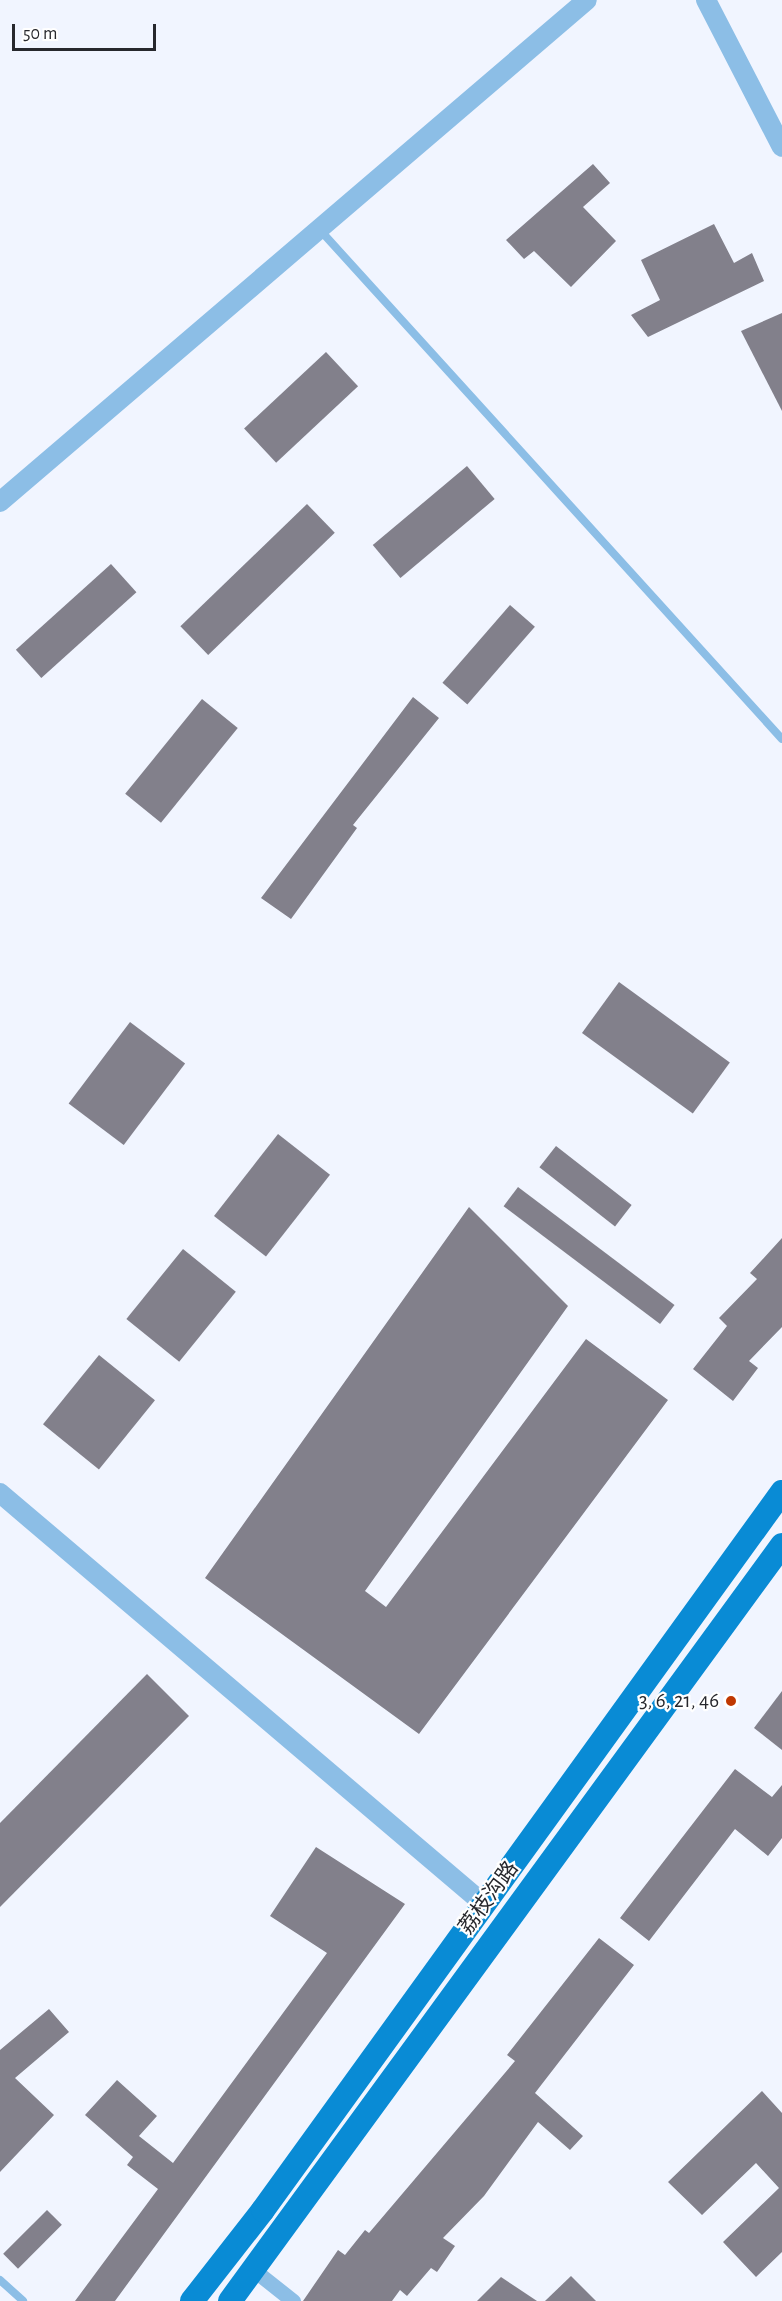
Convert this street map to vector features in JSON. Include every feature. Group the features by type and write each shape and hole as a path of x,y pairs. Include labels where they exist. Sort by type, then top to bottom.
{"main road":[{"name":"荔枝沟路","path":"192,2301 484,1904 782,1492"},
{"name":"荔枝沟路","path":"230,2301 782,1545"}],"street":[{"path":"0,502 321,230 587,0"},
{"path":"706,0 782,147"},
{"path":"0,1493 484,1904"},
{"path":"254,2270 293,2301"}],"lane":[{"path":"321,230 782,740"},
{"path":"0,2280 23,2301"}],"building":[{"path":"593,164 610,183 583,207 616,241 571,287 534,251 524,259 506,240"},
{"path":"714,224 734,263 752,253 764,281 648,337 631,315 660,300 641,260"},
{"path":"782,313 782,411 741,331"},
{"path":"326,352 358,386 276,463 244,428"},
{"path":"467,466 495,499 400,578 373,545"},
{"path":"307,504 335,533 208,655 180,626"},
{"path":"111,564 136,592 41,678 16,650"},
{"path":"510,605 535,627 467,704 442,683"},
{"path":"413,697 439,718 353,825 357,828 291,919 261,898"},
{"path":"202,699 238,728 161,823 125,794"},
{"path":"619,982 730,1063 693,1113 582,1033"},
{"path":"130,1022 185,1064 124,1145 69,1103"},
{"path":"278,1134 330,1175 266,1257 214,1216"},
{"path":"556,1146 632,1205 615,1226 539,1167"},
{"path":"518,1187 675,1305 660,1324 504,1206"},
{"path":"469,1207 568,1306 365,1591 386,1607 586,1339 668,1400 419,1734 205,1578"},
{"path":"782,1238 782,1327 749,1361 758,1368 733,1401 693,1369 727,1326 719,1318 757,1279 750,1273"},
{"path":"183,1249 236,1292 179,1362 126,1319"},
{"path":"99,1355 155,1400 99,1469 43,1424"},
{"path":"147,1674 189,1716 0,1907 0,1823"},
{"path":"782,1691 782,1750 754,1728"},
{"path":"735,1769 772,1797 782,1785 782,1838 768,1856 735,1829 649,1941 620,1918"},
{"path":"316,1847 405,1904 115,2301 75,2301 158,2189 127,2165 133,2157 85,2115 117,2080 157,2116 139,2136 173,2163 327,1953 270,1916"},
{"path":"599,1938 634,1965 535,2093 583,2136 570,2150 538,2122 484,2196 443,2238 455,2246 437,2272 431,2268 407,2296 400,2290 392,2301 303,2301 338,2250 345,2255 365,2230 369,2233 515,2061 507,2055"},
{"path":"49,2009 69,2032 15,2078 54,2115 0,2172 0,2050"},
{"path":"762,2091 782,2113 782,2252 756,2277 723,2242 779,2188 756,2163 702,2215 668,2182"},
{"path":"47,2210 62,2225 18,2269 3,2254"},
{"path":"571,2276 596,2301 545,2301"},
{"path":"501,2277 537,2301 477,2301"}],"place":[{"name":"3, 6, 21, 46","path":"731,1701"}]}
